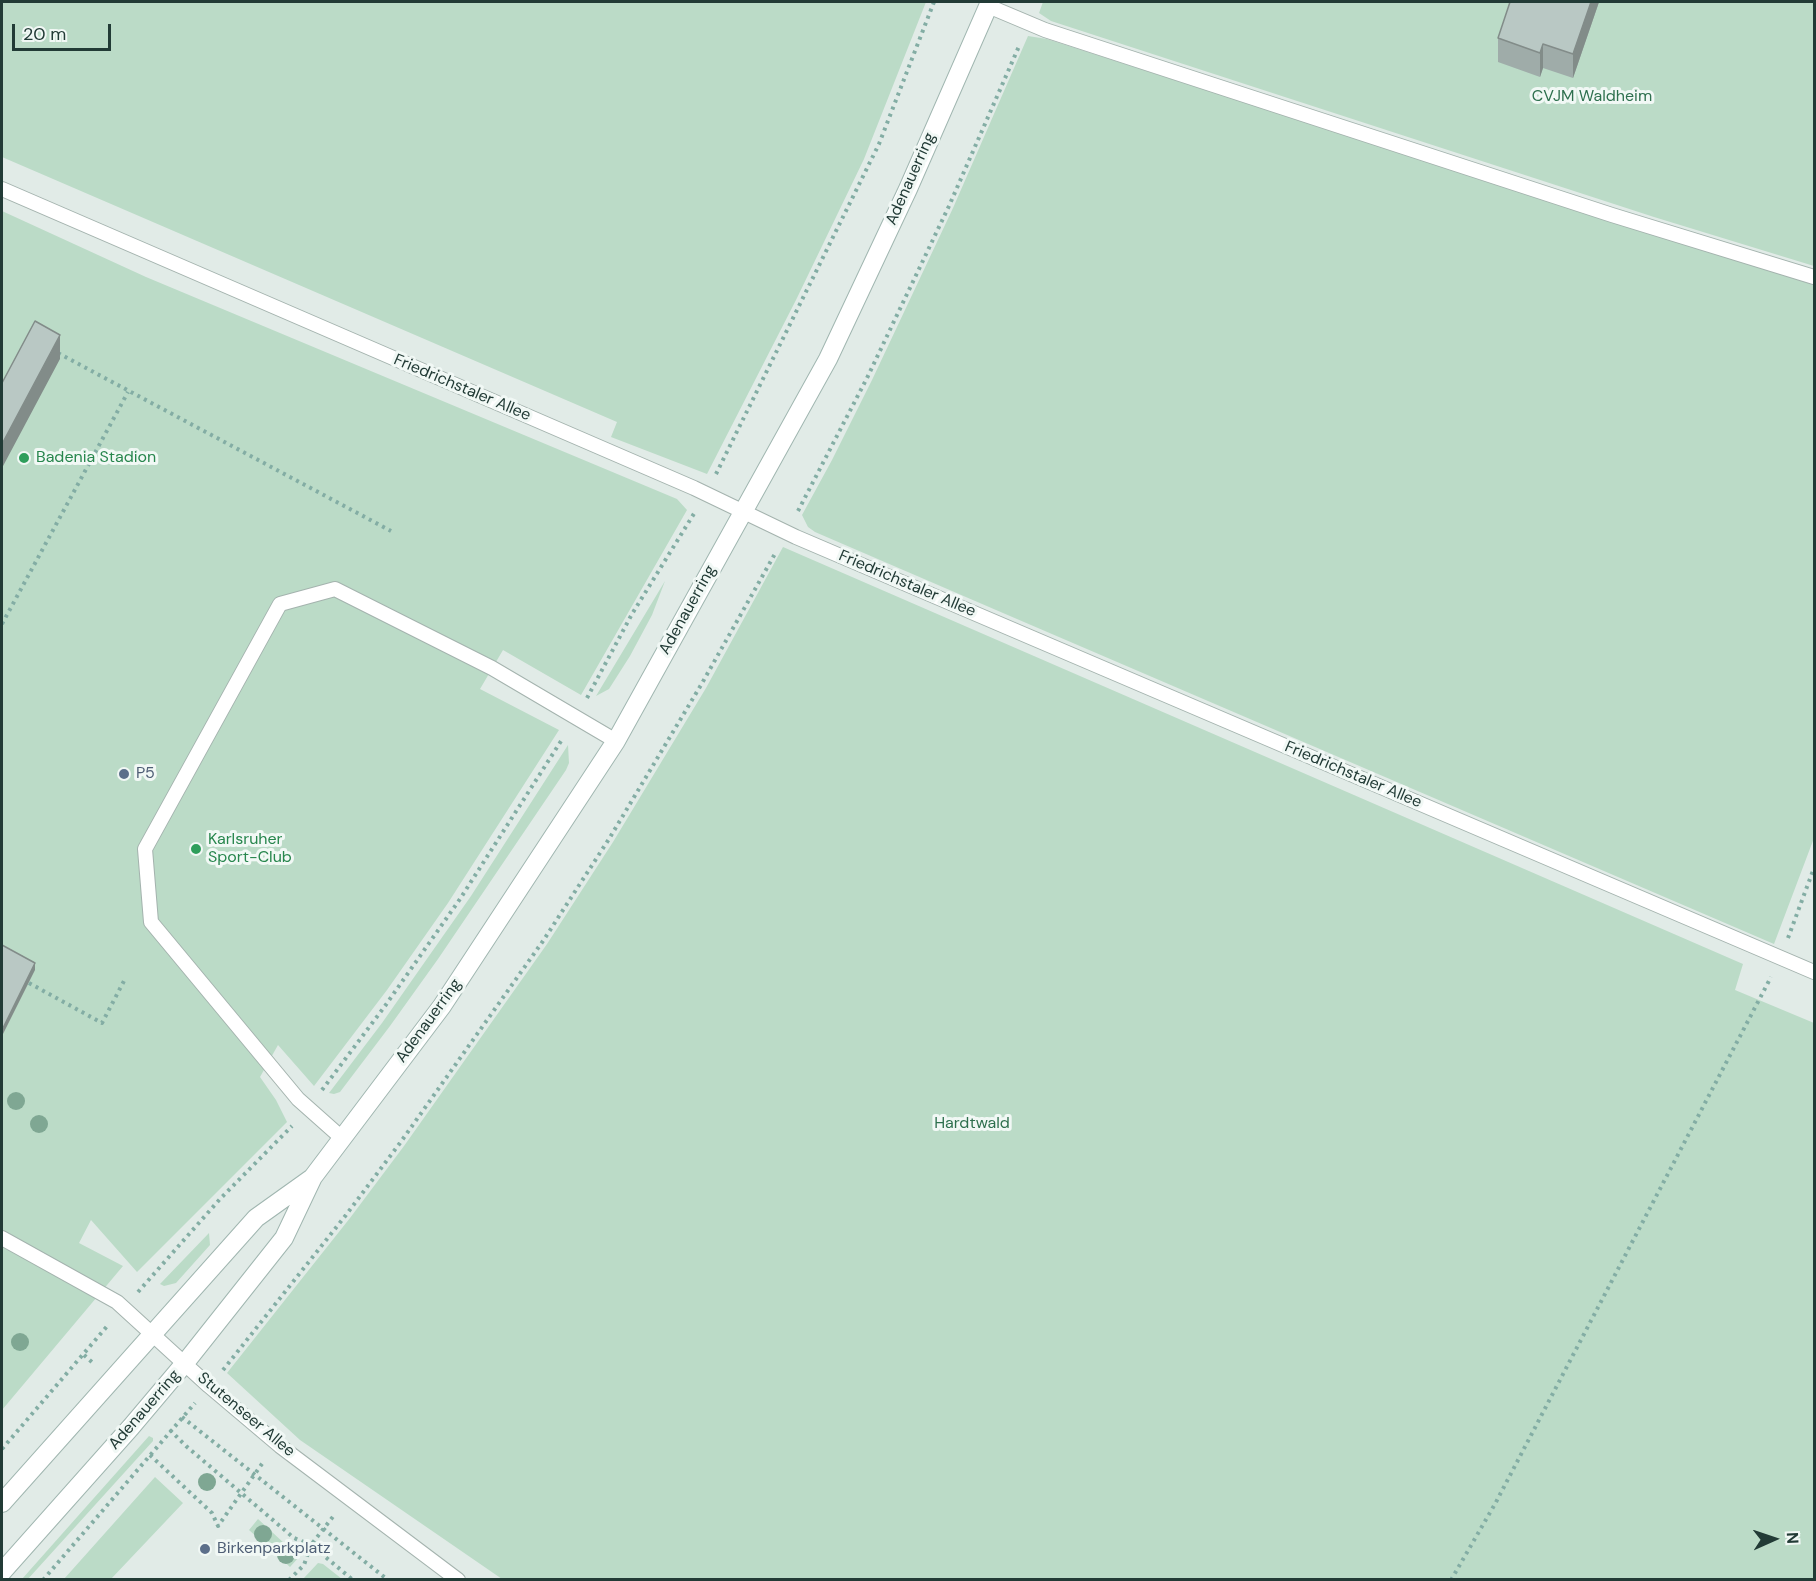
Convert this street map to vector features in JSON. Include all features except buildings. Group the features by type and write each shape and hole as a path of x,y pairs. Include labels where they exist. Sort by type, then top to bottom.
{"main road":[{"name":"Adenauerring","path":"2,1572 131,1427 284,1238 313,1177 442,1006 616,741 828,359 908,189 989,4"},
{"name":"Adenauerring","path":"2,1503 256,1218 313,1177"}],"lane":[{"path":"989,4 1029,23 1612,215 1815,277"},
{"name":"Friedrichstaler Allee","path":"2,189 706,494 787,532 1815,972"},
{"path":"343,1139 308,1109 151,922 145,849 280,604 335,589 492,668 616,741"},
{"name":"Stutenseer Allee","path":"2,1238 102,1293 124,1308 209,1386 276,1443 458,1580"}],"path":[{"path":"2,1449 220,1199 308,1109 385,1006 460,899 576,717 633,614 706,494 879,144 934,2"},
{"path":"43,1580 209,1386 346,1215 478,1034 543,941 609,839 701,685 787,532 867,378 949,206 1029,23"},
{"path":"49,348 391,531"},
{"path":"2,624 128,392"},
{"path":"1451,1580 1495,1504 1781,957 1815,868"},
{"path":"28,983 102,1023 125,979"},
{"path":"182,1417 388,1580"},
{"path":"171,1430 186,1446 294,1538 311,1545 353,1580"},
{"path":"150,1455 212,1513 218,1526 243,1494 276,1443"},
{"path":"289,1580 304,1565 311,1545 349,1498"}],"green space":[{"path":"2,2 926,2 864,159 796,300 707,474 611,437 617,422 2,157"},
{"name":"CVJM Waldheim","path":"1043,2 1814,2 1814,266 1654,217 1051,21 1039,13"},
{"path":"1028,36 1047,39 1814,285 1814,838 1774,944 815,532 808,527 802,515 872,380 953,208"},
{"name":"Karlsruher Sport-Club","path":"2,211 146,277 677,499 687,510 581,695 503,650 480,689 559,730 448,903 387,990 314,1086 278,1045 260,1077 276,1100 287,1122 137,1272 91,1220 79,1243 123,1266 2,1410"},
{"name":"Hardtwald","path":"783,547 1743,964 1735,990 1814,1023 1814,1579 502,1579 300,1440 227,1373 404,1146 547,944 613,842 706,688"},
{"path":"665,581 652,615 630,656 609,689 596,696"},
{"path":"568,745 569,763 566,770 438,959 340,1092 329,1093 382,1023 471,896"},
{"path":"209,1233 210,1245 176,1283 164,1286 160,1284"},
{"path":"149,1436 153,1438 153,1441 28,1579 22,1579"},
{"path":"155,1477 183,1503 111,1579 64,1579"},
{"path":"258,1519 299,1557 290,1567 249,1530"},
{"path":"318,1563 323,1564 342,1579 303,1579"}],"place":[{"name":"Badenia Stadion","path":"24,458"},
{"name":"P5","path":"124,774"},
{"name":"Karlsruher Sport-Club","path":"196,849"},
{"name":"Birkenparkplatz","path":"205,1549"}]}
